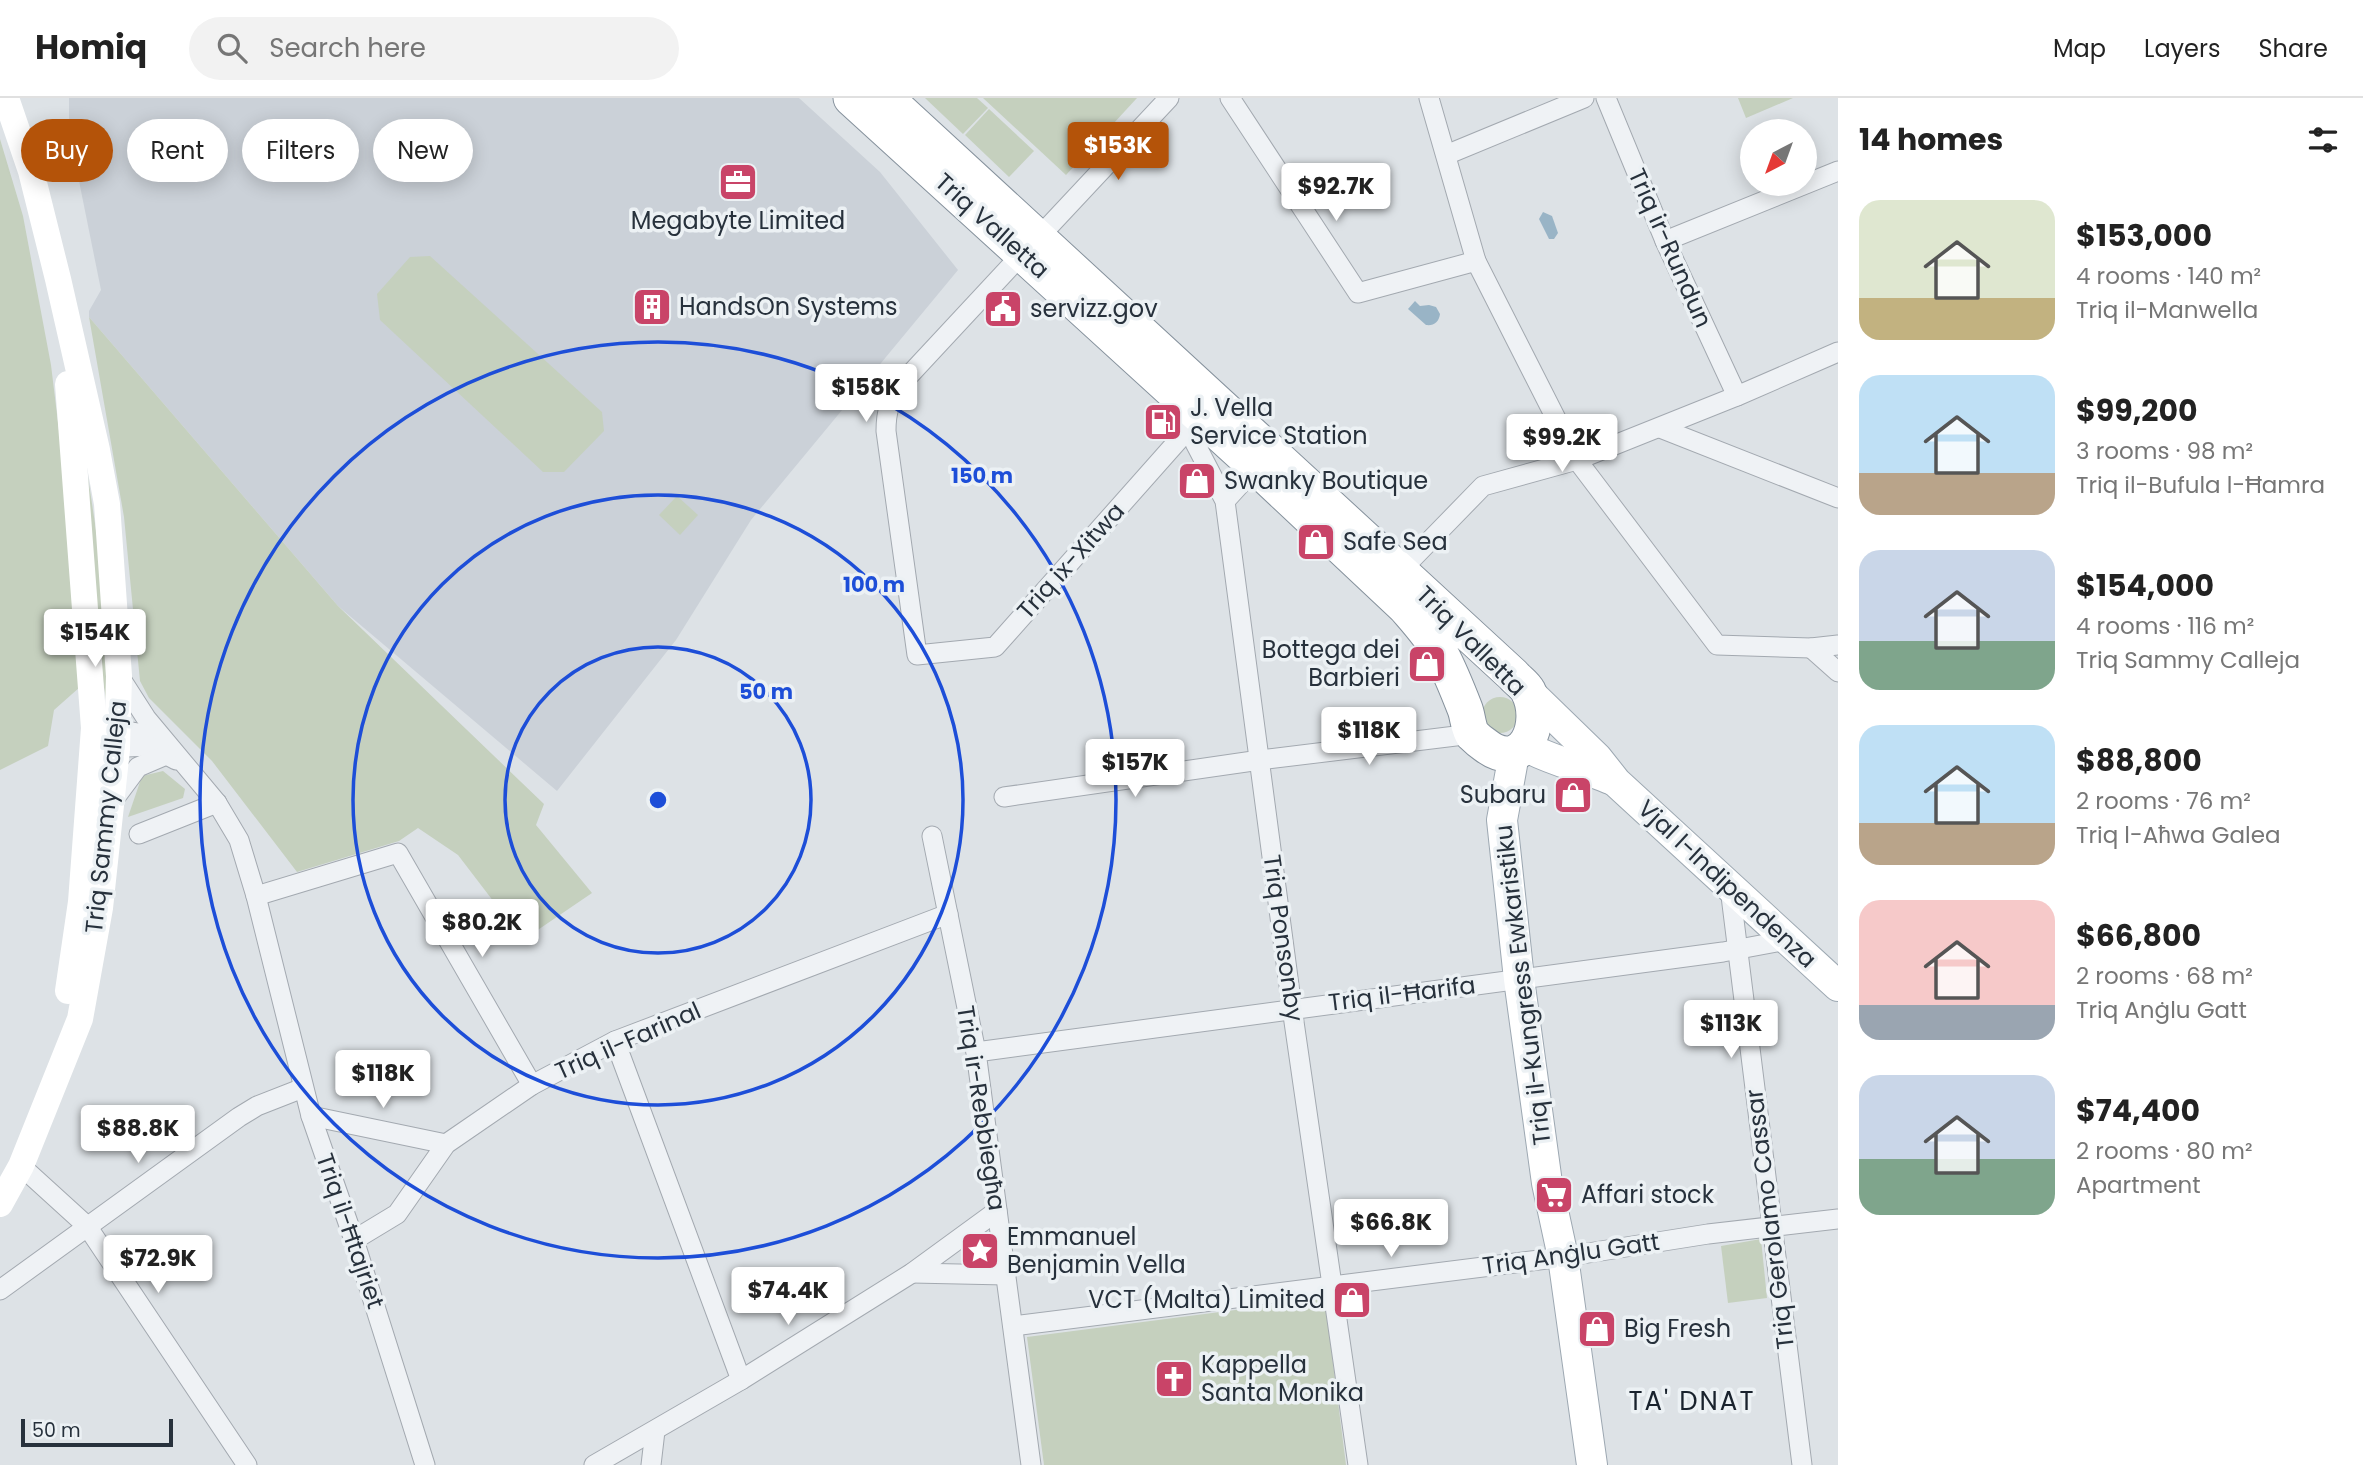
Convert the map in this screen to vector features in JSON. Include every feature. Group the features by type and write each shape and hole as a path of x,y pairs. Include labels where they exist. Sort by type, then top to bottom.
{"highway":[{"name":"Triq Valletta","path":"851,98 1030,246 1528,691 1536,720 1532,736 1519,750"},
{"name":"Triq Valletta","path":"886,98 1199,416 1405,607 1441,655 1472,734"},
{"path":"1472,734 1488,748 1502,754 1519,750"}],"main road":[{"name":"Vjal l-Indipendenza","path":"1528,691 1597,758 1616,782 1838,986"},
{"name":"Vjal l-Indipendenza","path":"1519,750 1537,752 1616,782"},
{"name":"Triq il-Kungress Ewkaristiku","path":"1519,750 1502,820 1547,1183 1563,1257 1592,1465"}],"street":[{"name":"Triq Sammy Calleja","path":"6,98 30,171 58,279 107,504 119,676 106,738 64,1017 62,1062"},
{"path":"1030,246 1169,98"},
{"path":"1230,98 1359,293 1476,261"},
{"path":"1429,98 1476,261 1577,460 1717,645 1811,648 1838,645"},
{"path":"1446,155 1584,98"},
{"name":"Triq ir-Rundun","path":"1606,98 1665,241 1737,396"},
{"path":"1665,241 1838,171"},
{"name":"Triq ix-Xitwa","path":"1030,246 902,383 892,397 886,414 916,655 995,647 1199,416"},
{"name":"Triq Sammy Calleja","path":"0,1204 21,1166 80,1019 100,908 112,802 78,496 58,279"},
{"path":"1410,561 1483,486 1577,460 1660,428 1838,352"},
{"name":"Triq Ponsonby","path":"1199,416 1195,443 1224,501 1292,1008 1358,1465"},
{"path":"1660,428 1838,498"},
{"path":"1224,501 1256,467"},
{"path":"1811,648 1838,672"},
{"name":"Triq il-Ħtajriet","path":"119,676 167,750"},
{"path":"1004,797 1260,760 1472,734"},
{"name":"Triq il-Ħtajriet","path":"106,738 150,735 186,766 217,803 239,840 256,896 311,1116 354,1240 425,1465"},
{"path":"112,802 138,767 167,750"},
{"path":"139,834 217,803"},
{"name":"Triq ir-Rebbiegħa","path":"932,836 976,1052 1031,1465"},
{"path":"256,896 398,853 531,1085"},
{"name":"Triq Gerolamo Cassar","path":"1730,888 1802,1465"},
{"name":"Triq il-Farinal","path":"354,1240 397,1214 446,1144 531,1085 615,1041 948,914"},
{"name":"Triq il-Ħarifa","path":"976,1052 1737,950 1787,940"},
{"path":"615,1041 741,1380"},
{"path":"0,1290 239,1117 257,1106 303,1088"},
{"path":"311,1116 446,1144"},
{"path":"21,1166 87,1226 247,1465"},
{"path":"594,1465 741,1380 912,1273 997,1211"},
{"name":"Triq Anġlu Gatt","path":"1013,1326 1334,1287 1838,1219"},
{"path":"912,1273 1006,1275"},
{"path":"650,1465 655,1431"}],"shaded area":[{"path":"69,98 799,98 880,172 958,270 751,520 676,640 557,791 338,606 89,317 89,311 101,290 79,182 113,182 113,119 69,119"}],"green space":[{"path":"925,98 977,98 988,108 963,134"},
{"path":"983,98 1137,98 1066,175"},
{"path":"1738,98 1793,98 1746,118"},
{"path":"989,109 1034,151 1009,177 965,135"},
{"path":"0,139 23,216 51,365 71,529 80,687 54,710 48,746 0,770"},
{"path":"430,256 602,412 604,431 564,472 543,472 380,320 377,294 410,257"},
{"path":"89,317 338,606 544,804 536,825 592,893 523,940 458,855 418,828 399,841 297,872 212,761 149,698 140,681 124,517"},
{"path":"88,477 105,590 107,706 94,625"},
{"path":"677,496 698,515 680,535 659,515"},
{"path":"1500,697 1513,702 1518,715 1513,728 1500,733 1487,728 1482,715 1487,702"},
{"path":"163,771 185,789 183,798 128,817 142,776"},
{"path":"1761,1239 1767,1298 1728,1303 1721,1246"},
{"path":"1321,1299 1326,1308 1346,1465 1044,1465 1027,1337"}],"water":[{"path":"1543,212 1552,216 1558,233 1554,239 1549,239 1539,219"},
{"path":"1415,301 1420,306 1436,307 1440,314 1434,324 1426,325 1408,309"}],"place":[{"name":"Megabyte Limited","path":"738,182"},
{"name":"HandsOn Systems","path":"652,307"},
{"name":"servizz.gov","path":"1003,309"},
{"name":"J. Vella Service Station","path":"1163,422"},
{"name":"Swanky Boutique","path":"1197,481"},
{"name":"Safe Sea","path":"1316,542"},
{"name":"Bottega dei Barbieri","path":"1427,664"},
{"name":"Subaru","path":"1573,795"},
{"name":"Affari stock","path":"1554,1195"},
{"name":"Emmanuel Benjamin Vella","path":"980,1251"},
{"name":"VCT (Malta) Limited","path":"1352,1300"},
{"name":"Big Fresh","path":"1597,1329"},
{"name":"Kappella Santa Monika","path":"1174,1379"}],"district":[{"name":"TA' DNAT","path":"1692,1401"}]}
